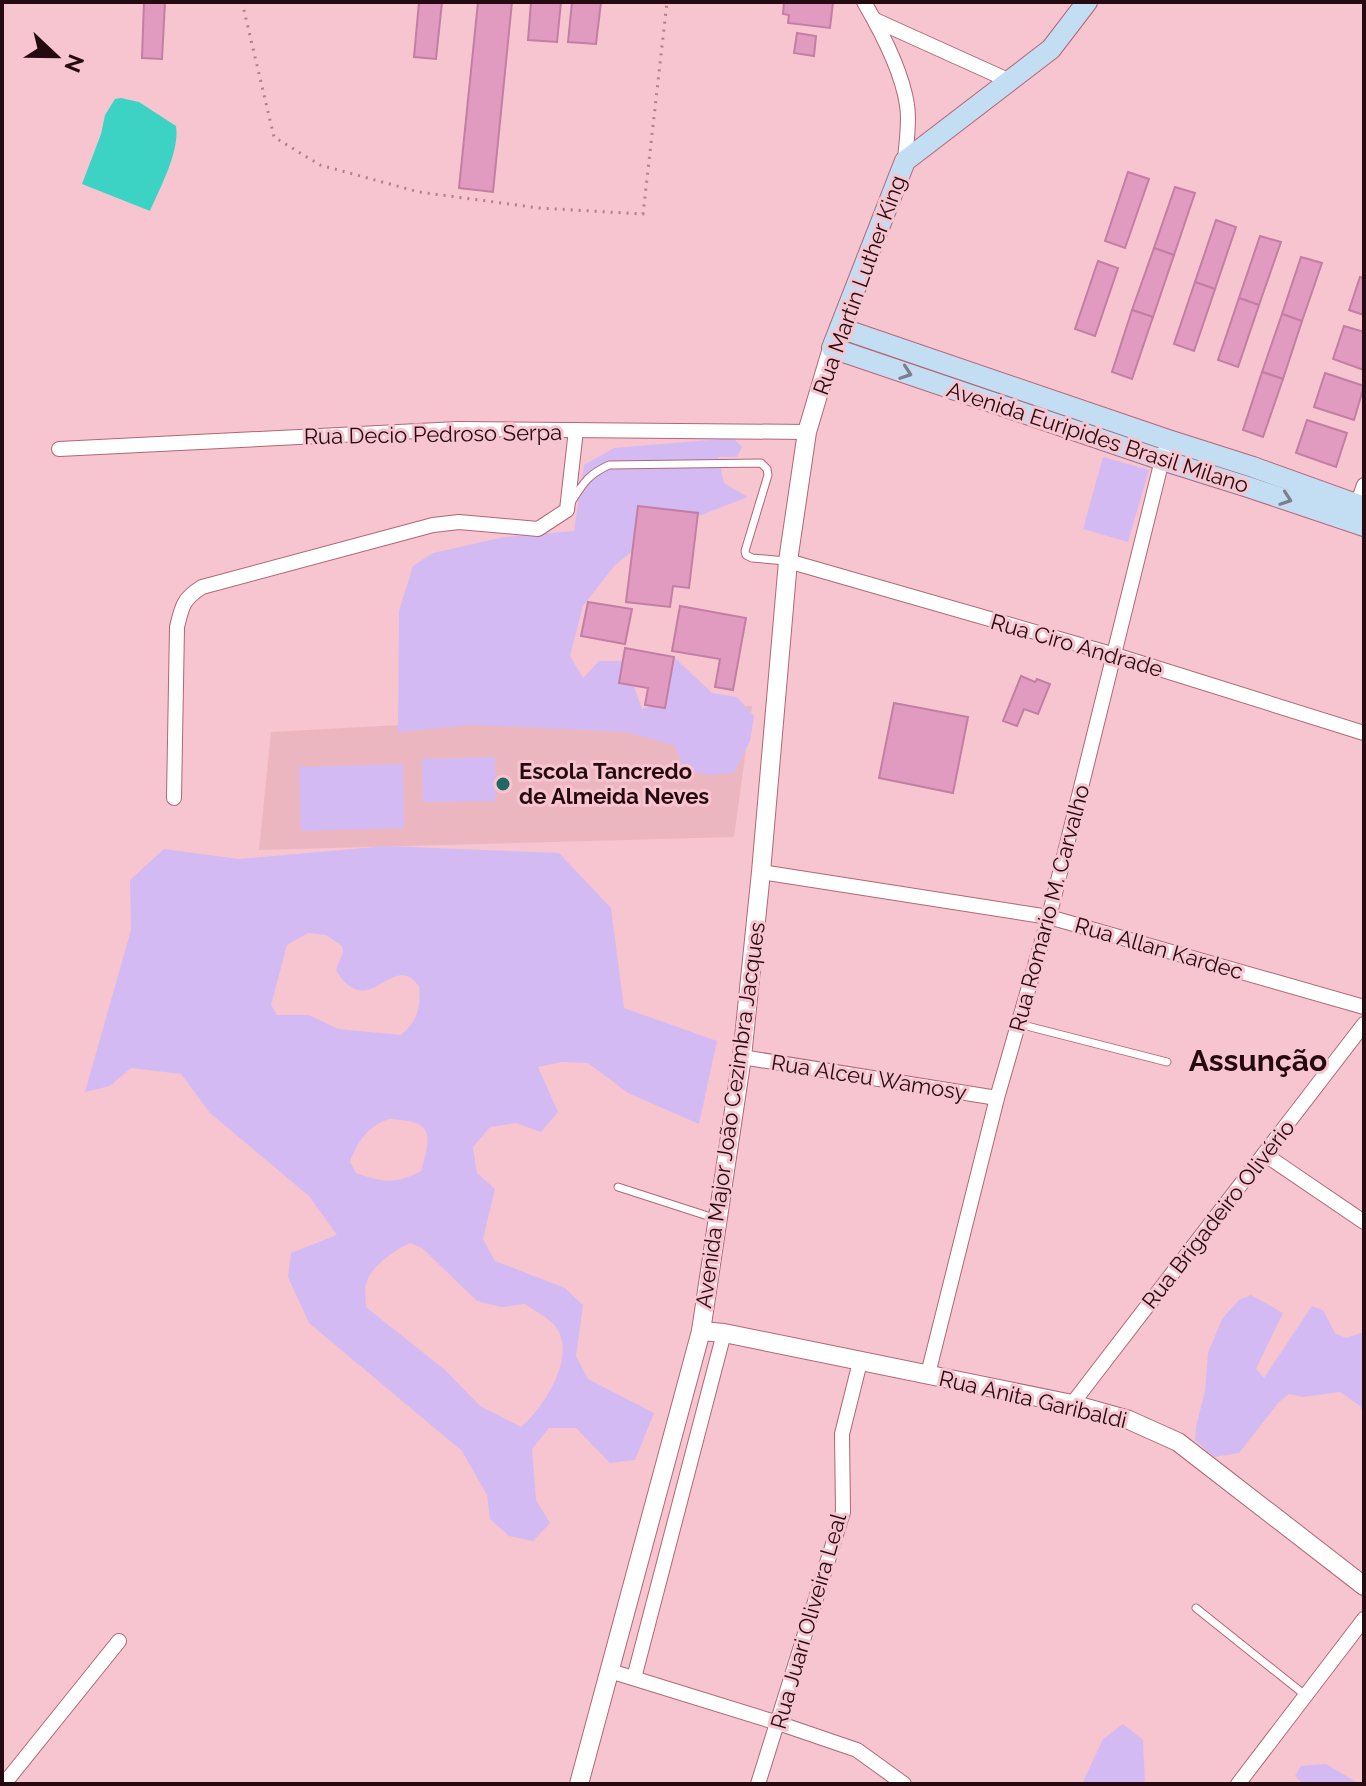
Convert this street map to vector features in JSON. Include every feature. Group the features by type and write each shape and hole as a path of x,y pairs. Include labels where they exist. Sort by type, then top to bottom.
{"main road":[{"path":"905,161 1051,49 1087,2"},
{"name":"Rua Martin Luther King","path":"836,338 905,161"},
{"name":"Avenida Euripides Brasil Milano","path":"836,338 964,382 1099,439 1162,460 1250,477 1361,506"},
{"name":"Avenida Euripides Brasil Milano","path":"964,382 1106,419 1168,440 1364,526"},
{"path":"1099,439 1106,419"}],"street":[{"name":"Rua Martin Luther King","path":"864,2 900,78 908,107 905,161"},
{"path":"875,20 1010,81"},
{"name":"Rua Martin Luther King","path":"807,432 836,338"},
{"name":"Rua Decio Pedroso Serpa","path":"59,449 458,429 807,432"},
{"path":"174,798 177,627 181,607 189,595 202,587 433,525 459,522 538,529 567,510 576,430"},
{"name":"Avenida Major João Cezimbra Jacques","path":"579,1784 701,1331 742,1057 788,561 807,432"},
{"name":"Rua Romario M. Carvalho","path":"928,1374 997,1098 1049,917 1168,440"},
{"path":"1361,506 1364,485"},
{"name":"Rua Ciro Andrade","path":"788,561 1115,655 1364,733"},
{"name":"Rua Allan Kardec","path":"761,872 1049,917 1364,1007"},
{"name":"Rua Brigadeiro Olivério","path":"1072,1404 1364,1024"},
{"name":"Rua Alceu Wamosy","path":"742,1057 997,1098"},
{"path":"1264,1154 1364,1222"},
{"name":"Rua Anita Garibaldi","path":"701,1331 928,1374 1072,1404 1129,1420 1178,1442 1364,1586"},
{"path":"634,1678 724,1333"},
{"name":"Rua Juari Oliveira Leal","path":"758,1784 843,1512 842,1434 860,1362"},
{"path":"1238,1784 1364,1619"},
{"path":"4,1784 119,1641"},
{"path":"610,1671 857,1750 904,1784"}],"lane":[{"path":"567,510 583,483 595,471 609,465 761,463 768,475 746,555 788,561"},
{"path":"1019,1024 1167,1062"},
{"path":"618,1187 719,1220"},
{"path":"1196,1608 1305,1695"}],"path":[{"path":"242,2 274,137 320,165 419,192 539,208 643,214 667,2"}],"shaded area":[{"path":"733,438 742,447 737,457 718,457 724,483 748,497 657,532 615,565 583,606 570,656 583,678 599,661 625,661 642,709 665,701 659,676 676,659 712,693 737,697 754,716 750,741 734,773 710,775 684,770 675,746 626,732 473,725 398,732 399,611 413,566 433,553 504,537 574,531 584,465 614,448"},
{"path":"1103,457 1149,470 1128,542 1083,529"},
{"name":"Escola Tancredo de Almeida Neves","path":"752,706 734,837 259,850 271,732"},
{"path":"495,757 496,801 423,802 422,759"},
{"path":"403,764 404,828 301,831 299,767"},
{"path":"386,846 559,853 611,908 624,1008 717,1041 699,1124 628,1093 588,1063 562,1062 538,1067 558,1112 541,1132 516,1123 490,1127 473,1147 477,1173 495,1189 483,1239 495,1261 565,1288 583,1305 576,1356 588,1379 654,1413 635,1460 610,1463 576,1428 549,1428 532,1449 536,1500 550,1523 533,1541 509,1536 490,1519 487,1495 462,1451 309,1323 288,1277 291,1253 337,1235 309,1196 210,1113 181,1074 131,1068 110,1086 85,1092 131,930 130,880 164,849 239,859","holes":["308,933 326,935 342,946 343,952 336,970 344,982 357,990 373,988 402,975 410,977 419,986 417,1013 412,1024 401,1035 338,1029 309,1015 277,1015 271,1005 287,945","404,1120 422,1126 428,1138 421,1171 388,1181 356,1173 350,1162 356,1148 369,1130 382,1122","410,1243 422,1248 477,1301 501,1307 525,1304 556,1327 563,1352 555,1381 548,1395 521,1427 480,1406 445,1370 366,1307 369,1276 385,1259"]},
{"path":"1251,1295 1283,1313 1256,1369 1264,1378 1312,1306 1323,1310 1335,1333 1346,1338 1364,1332 1364,1415 1360,1406 1340,1392 1302,1397 1289,1394 1279,1402 1239,1453 1214,1457 1195,1440 1205,1391 1208,1353 1222,1319 1239,1300"},
{"path":"1123,1724 1143,1740 1145,1784 1082,1784 1103,1739"},
{"path":"1326,1764 1360,1784 1303,1784 1295,1776 1301,1766"}],"water":[{"path":"115,99 139,102 176,126 172,158 150,211 82,184 105,115"}],"building":[{"path":"144,2 165,2 162,59 142,58"},
{"path":"419,2 442,2 436,59 414,57"},
{"path":"478,2 512,2 493,192 459,188"},
{"path":"531,2 561,2 557,42 528,40"},
{"path":"572,2 601,2 596,44 568,42"},
{"path":"784,2 833,2 830,28 788,23 789,15 783,14"},
{"path":"797,33 816,36 814,56 794,53"},
{"path":"1128,172 1149,179 1125,248 1105,241"},
{"path":"1175,187 1195,193 1174,255 1154,248"},
{"path":"1216,220 1236,227 1215,289 1195,282"},
{"path":"1260,236 1281,242 1259,305 1239,298"},
{"path":"1154,248 1174,255 1153,317 1132,310"},
{"path":"1301,257 1322,263 1302,321 1282,314"},
{"path":"1098,261 1118,268 1095,336 1075,329"},
{"path":"1360,277 1364,278 1364,315 1349,310"},
{"path":"1195,282 1215,289 1194,351 1174,344"},
{"path":"1239,298 1259,305 1238,367 1218,360"},
{"path":"1132,310 1153,317 1132,379 1112,372"},
{"path":"1282,314 1302,321 1283,379 1262,372"},
{"path":"1344,326 1364,332 1364,370 1333,359"},
{"path":"1262,372 1283,379 1263,437 1243,430"},
{"path":"1325,373 1364,386 1354,420 1314,407"},
{"path":"1307,420 1347,433 1336,467 1296,453"},
{"path":"638,506 698,513 689,588 673,586 670,607 626,602"},
{"path":"588,602 632,609 625,644 581,636"},
{"path":"680,606 746,618 733,690 715,687 720,659 672,651"},
{"path":"625,648 674,657 665,708 645,705 648,688 619,683"},
{"path":"1021,676 1050,684 1038,714 1024,709 1017,726 1003,721"},
{"path":"894,703 968,717 953,793 879,778"}],"place":[{"name":"Escola Tancredo de Almeida Neves","path":"503,784"}],"district":[{"name":"Assunção","path":"1258,1060"}]}
